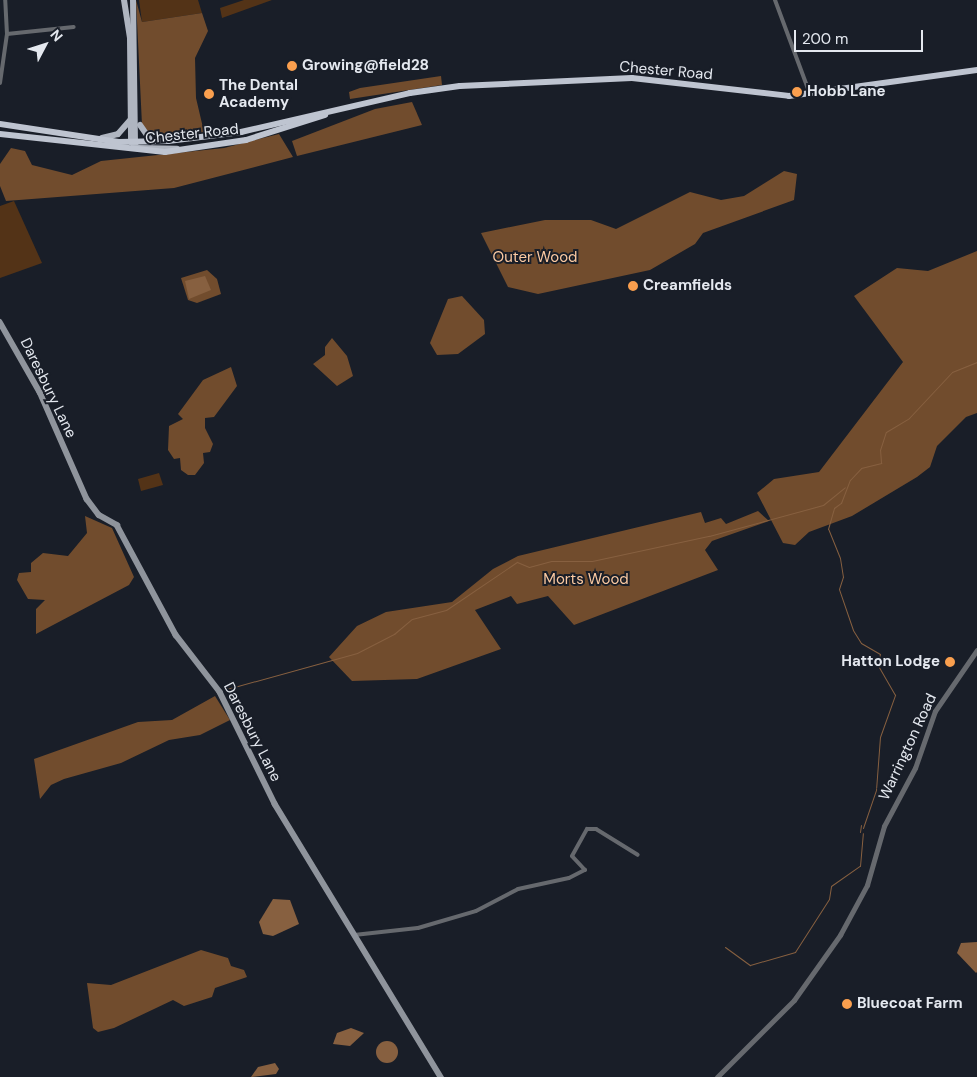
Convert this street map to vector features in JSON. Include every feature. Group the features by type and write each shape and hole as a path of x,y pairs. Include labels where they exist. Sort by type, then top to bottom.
{"highway":[{"name":"Chester Road","path":"0,124 134,143 241,132 352,106 460,86 627,78 764,95 810,95 934,73 977,70"},
{"name":"Chester Road","path":"0,134 123,150 177,149 246,140 352,106"}],"main road":[{"path":"124,0 130,39 130,119 134,143"},
{"path":"133,0 137,115 134,143"},
{"path":"137,115 143,134 152,142"},
{"path":"96,139 114,136 130,119"},
{"path":"123,150 134,143 177,149"},
{"name":"Daresbury Lane","path":"0,322 40,392 87,499 99,515 117,526 176,635 220,692 276,804 441,1077"}],"street":[{"path":"0,83 6,34 5,0"},
{"path":"775,0 810,95"},
{"path":"6,34 74,26"},
{"path":"63,28 64,34"},
{"name":"Warrington Road","path":"716,1077 794,1000 840,935 867,885 884,826 915,768 935,711 977,650"},
{"path":"354,935 418,928 476,912 518,889 569,878 585,870 572,856 587,829 596,829 638,855"}],"shaded area":[{"path":"139,0 198,0 202,13 142,22"},
{"path":"244,0 272,0 222,18 220,8"},
{"path":"14,201 42,263 0,278 0,206"},
{"path":"205,276 211,290 189,299 185,281"},
{"path":"159,473 163,485 141,491 138,479"},
{"path":"273,899 290,900 299,924 273,936 263,934 259,922"},
{"path":"977,942 976,973 957,953 961,943"},
{"path":"351,1028 364,1033 350,1046 333,1044 337,1033"},
{"path":"387,1041 397,1048 398,1052 391,1062 387,1063 377,1056 376,1052 383,1042"},
{"path":"275,1063 279,1069 276,1074 251,1077 258,1067"}],"green space":[{"path":"136,0 142,22 202,13 208,31 195,58 196,98 204,132 153,136 142,125"},
{"path":"441,76 442,85 350,99 349,92 360,88"},
{"path":"412,102 422,125 297,156 292,141 375,109"},
{"path":"279,134 293,157 174,188 6,201 0,186 0,164 11,148 25,151 32,165 72,175 101,161 224,148"},
{"name":"Outer Wood","path":"784,171 797,174 794,200 703,233 695,244 650,270 538,294 508,287 481,233 545,220 591,220 616,229 690,192 721,200 744,196"},
{"path":"977,251 977,413 966,417 937,446 930,467 917,477 852,516 809,532 795,545 783,543 757,493 774,479 819,472 903,362 854,296 897,268 928,271"},
{"path":"207,270 217,279 221,294 197,303 188,300 181,278"},
{"path":"462,296 484,320 485,334 458,354 437,355 430,343 448,299"},
{"path":"332,338 347,356 353,376 337,386 313,364 325,355 325,347"},
{"path":"231,367 237,386 214,417 205,418 205,428 213,444 210,452 203,453 204,463 195,475 188,475 181,470 180,458 174,459 168,450 169,426 183,419 178,414 203,380"},
{"name":"Morts Wood","path":"758,511 769,521 712,541 705,550 718,570 574,625 548,596 517,604 511,596 475,610 501,649 417,679 352,681 329,657 357,626 386,612 452,602 493,569 518,556 701,512 705,523 721,518 726,524"},
{"path":"85,516 112,528 134,577 129,585 36,634 36,609 45,600 28,599 17,580 19,573 31,572 31,563 43,553 68,556 87,533"},
{"path":"215,696 230,720 200,735 169,740 121,763 64,779 51,785 40,799 34,759 138,722 172,720"},
{"path":"201,950 228,958 231,966 244,970 247,977 215,988 212,997 184,1006 173,1000 114,1028 98,1032 93,1028 87,983 111,985"}],"waterway":[{"path":"863,828 876,790 880,737 895,695 878,666 880,654 861,643 853,630 839,589 843,577 840,558 828,529 834,508 841,503 850,480 861,468 881,463 880,450 886,432 909,418 952,372 977,362"},
{"path":"227,689 357,653 394,634 412,619 446,610 517,562 529,567 551,561 592,561 709,536 823,505 845,487"},
{"path":"860,832 861,825"},
{"path":"725,947 750,965 795,952 829,899 831,886 860,866 863,833"}],"place":[{"name":"Growing@field28","path":"292,66"},
{"name":"Hobb Lane","path":"797,92"},
{"name":"The Dental Academy","path":"209,94"},
{"name":"Creamfields","path":"633,286"},
{"name":"Hatton Lodge","path":"950,662"},
{"name":"Bluecoat Farm","path":"847,1004"}]}
